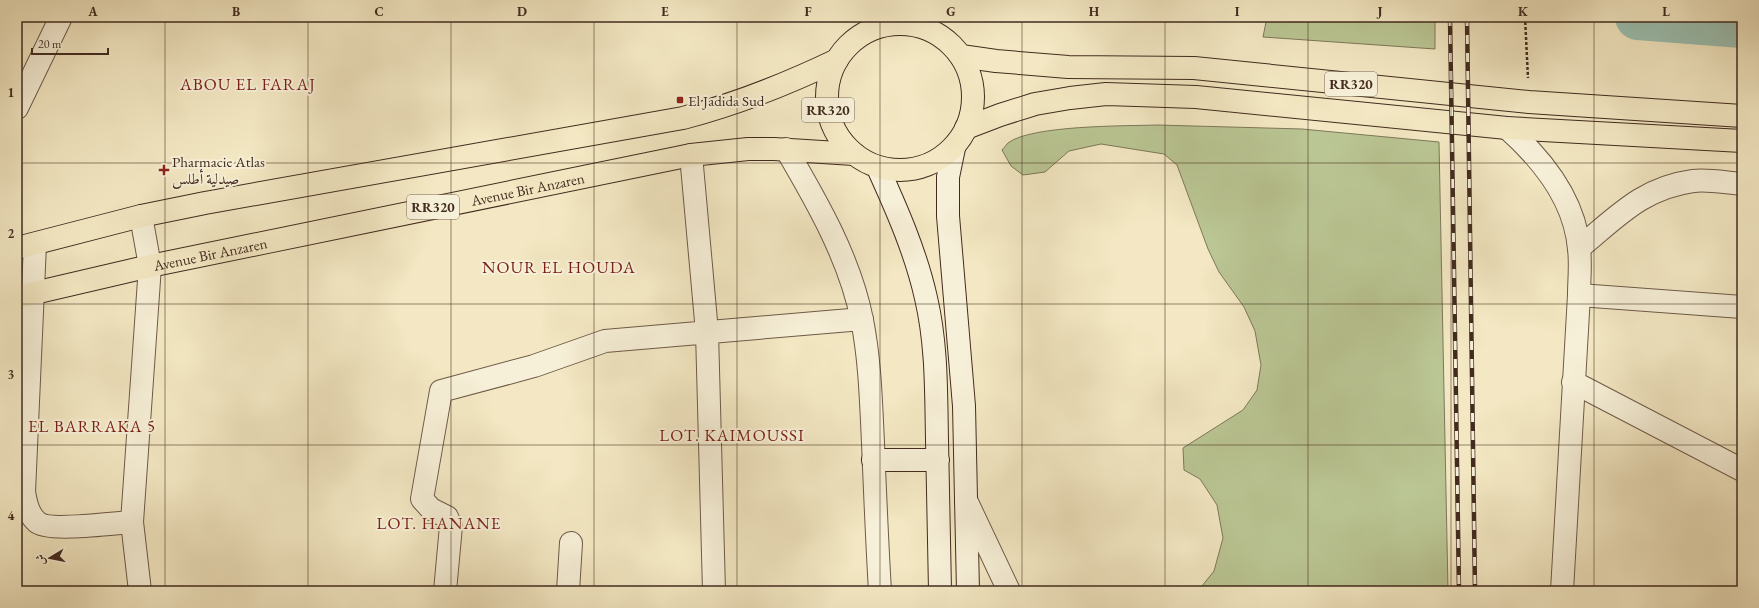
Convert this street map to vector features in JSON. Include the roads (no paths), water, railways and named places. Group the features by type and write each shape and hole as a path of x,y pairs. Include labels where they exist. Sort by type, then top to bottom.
{"highway":[{"name":"RR320","path":"873,23 906,24 922,27 937,34 950,44 961,56 968,69 972,84 972,114 966,128 954,148 936,161 926,166 911,170 894,171 878,168 865,162 843,144 829,118 827,88 830,74 846,47 873,23"},
{"name":"RR320","path":"961,56 1054,66 1194,68 1529,102 1742,116"},
{"name":"RR320","path":"26,246 141,216 683,118 723,108 761,94 837,60"},
{"name":"RR320","path":"966,128 1035,104 1106,94 1196,97 1506,128 1742,141"},
{"name":"Avenue Bir Anzaren","path":"25,294 150,266 691,155 748,149 786,149 854,154"}],"street":[{"path":"17,108 61,17"},
{"path":"1506,128 1528,147 1547,169 1562,193 1573,220 1579,248 1579,295 1562,591"},
{"path":"954,148 948,177 948,216 964,406 968,591"},
{"path":"786,149 811,192 831,231 843,261 862,319 868,360 880,591"},
{"path":"691,155 707,332 714,591"},
{"path":"878,168 902,224 926,298 933,336 936,373 940,591"},
{"path":"1579,248 1635,201 1663,187 1695,181 1742,184"},
{"path":"140,591 132,522 150,266 141,216"},
{"path":"26,246 24,492 28,511 38,523 52,527 132,522"},
{"path":"1579,295 1742,307"},
{"path":"444,591 451,526 447,517 431,509 422,499 441,391 534,366 605,341 862,319"},
{"path":"1574,382 1742,470"},
{"path":"873,460 938,460"},
{"path":"966,500 1010,591"},
{"path":"568,591 571,543"}],"waterway":[{"path":"1638,17 1742,25"}],"railway":[{"path":"1450,17 1459,591"},
{"path":"1467,17 1475,591"}],"place":[{"name":"El Jadida Sud","path":"680,100"},
{"name":"Pharmacie Atlas صيدلية أطلس","path":"164,170"}],"district":[{"name":"ABOU EL FARAJ","path":"248,84"},
{"name":"NOUR EL HOUDA","path":"559,267"},
{"name":"EL BARRAKA 5","path":"92,426"},
{"name":"LOT. KAIMOUSSI","path":"732,435"},
{"name":"LOT. HANANE","path":"439,523"}]}
